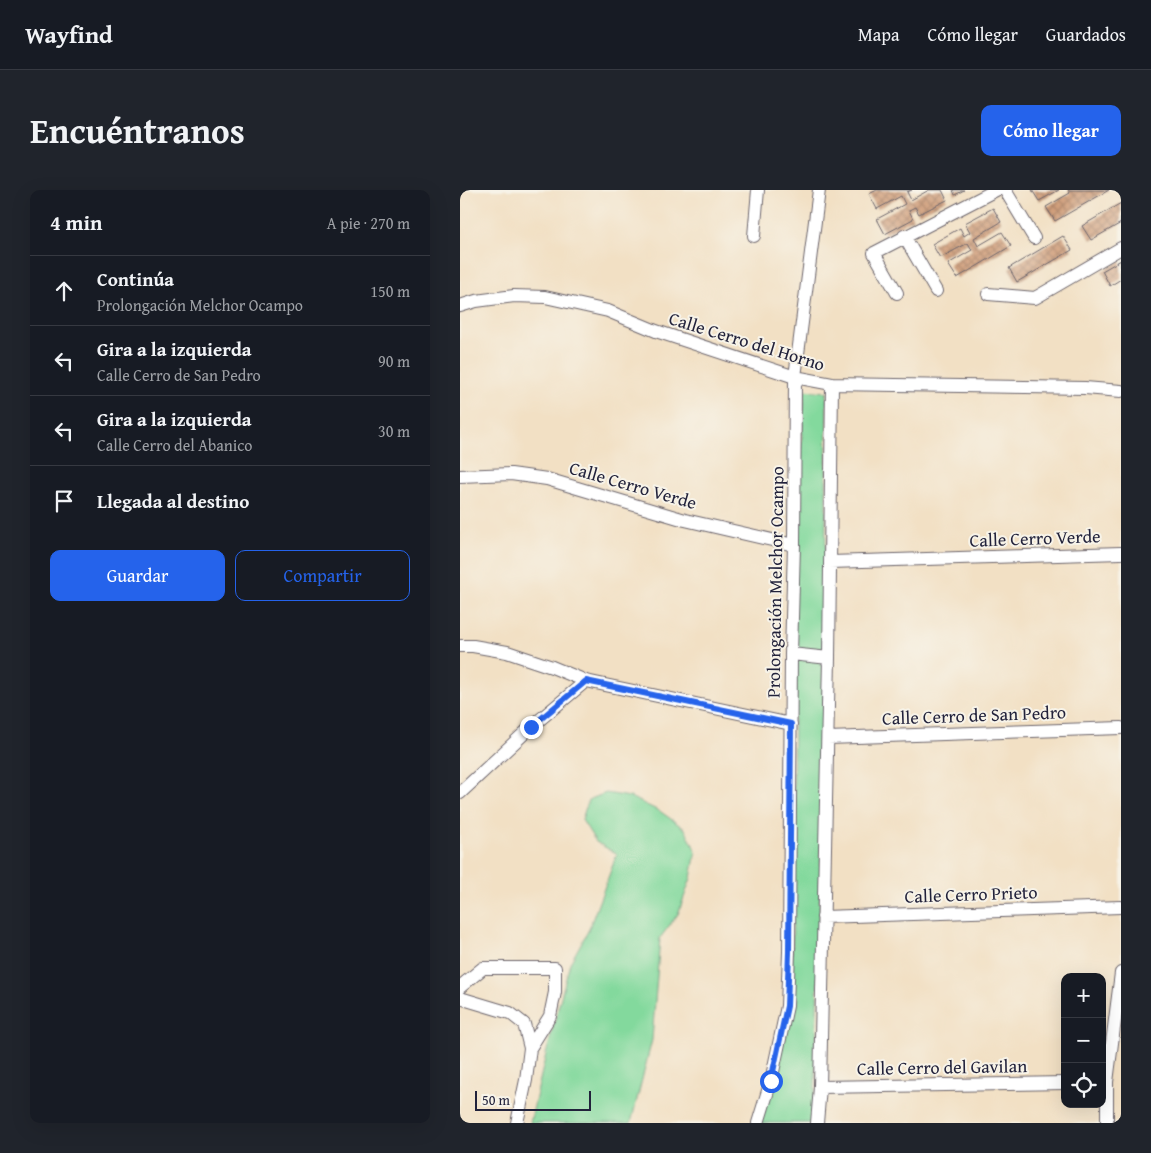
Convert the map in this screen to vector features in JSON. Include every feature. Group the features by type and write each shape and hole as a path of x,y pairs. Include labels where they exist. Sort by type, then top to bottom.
{"street":[{"path":"754,236 758,190"},
{"name":"Prolongación Melchor Ocampo","path":"758,1123 771,1081 787,1006 794,544 794,377 819,190"},
{"path":"897,293 874,252 996,190"},
{"path":"1005,190 1034,238"},
{"path":"904,236 936,291"},
{"path":"988,294 1036,298 1121,248"},
{"name":"Calle Cerro del Horno","path":"460,306 476,301 514,296 545,297 608,311 656,331 794,377 832,384 1085,388 1121,391"},
{"path":"817,1123 820,1087 830,658 832,384"},
{"name":"Calle Cerro Verde","path":"460,476 511,474 547,479 685,520 794,544"},
{"name":"Calle Cerro Verde","path":"830,562 1121,553"},
{"path":"460,646 474,646 507,652 586,681 791,724"},
{"path":"791,654 830,658"},
{"path":"460,793 531,727 586,681"},
{"name":"Calle Cerro de San Pedro","path":"828,738 1121,728"},
{"name":"Calle Cerro Prieto","path":"823,917 1121,907"},
{"path":"460,986 483,968 555,968 555,992 550,1016 530,1048"},
{"path":"1106,1069 1121,973"},
{"path":"460,998 510,1013 524,1024 530,1048 526,1080 517,1123"},
{"name":"Calle Cerro del Gavilan","path":"820,1087 1061,1083"},
{"path":"1106,1108 1107,1123"}],"green space":[{"path":"805,390 827,392 824,737 815,1090 812,1123 761,1123 792,1005 795,543"},
{"path":"606,793 630,797 661,812 685,829 696,851 691,878 678,914 660,938 652,1040 631,1123 530,1123 570,963 588,931 617,854 596,842 582,820 588,800"}],"building":[{"path":"877,190 912,190 907,192 911,200 929,190 942,190 947,200 919,214 915,207 909,210 913,219 885,234 877,219 905,204 901,196 877,209 869,194"},
{"path":"953,190 964,190 955,195"},
{"path":"1032,190 1059,190 1039,201"},
{"path":"1068,190 1109,190 1055,221 1046,207 1070,193"},
{"path":"1121,203 1121,223 1091,240 1082,226"},
{"path":"993,208 1001,222 974,238 978,246 1002,232 1011,246 957,278 948,264 972,250 968,243 940,258 932,244 960,228 964,236 970,232 965,223"},
{"path":"1063,236 1072,250 1017,282 1009,268"},
{"path":"1121,260 1121,279 1110,286 1102,271"}],"route":[{"path":"531,727 586,681 791,724 787,1006 771,1081"}]}
